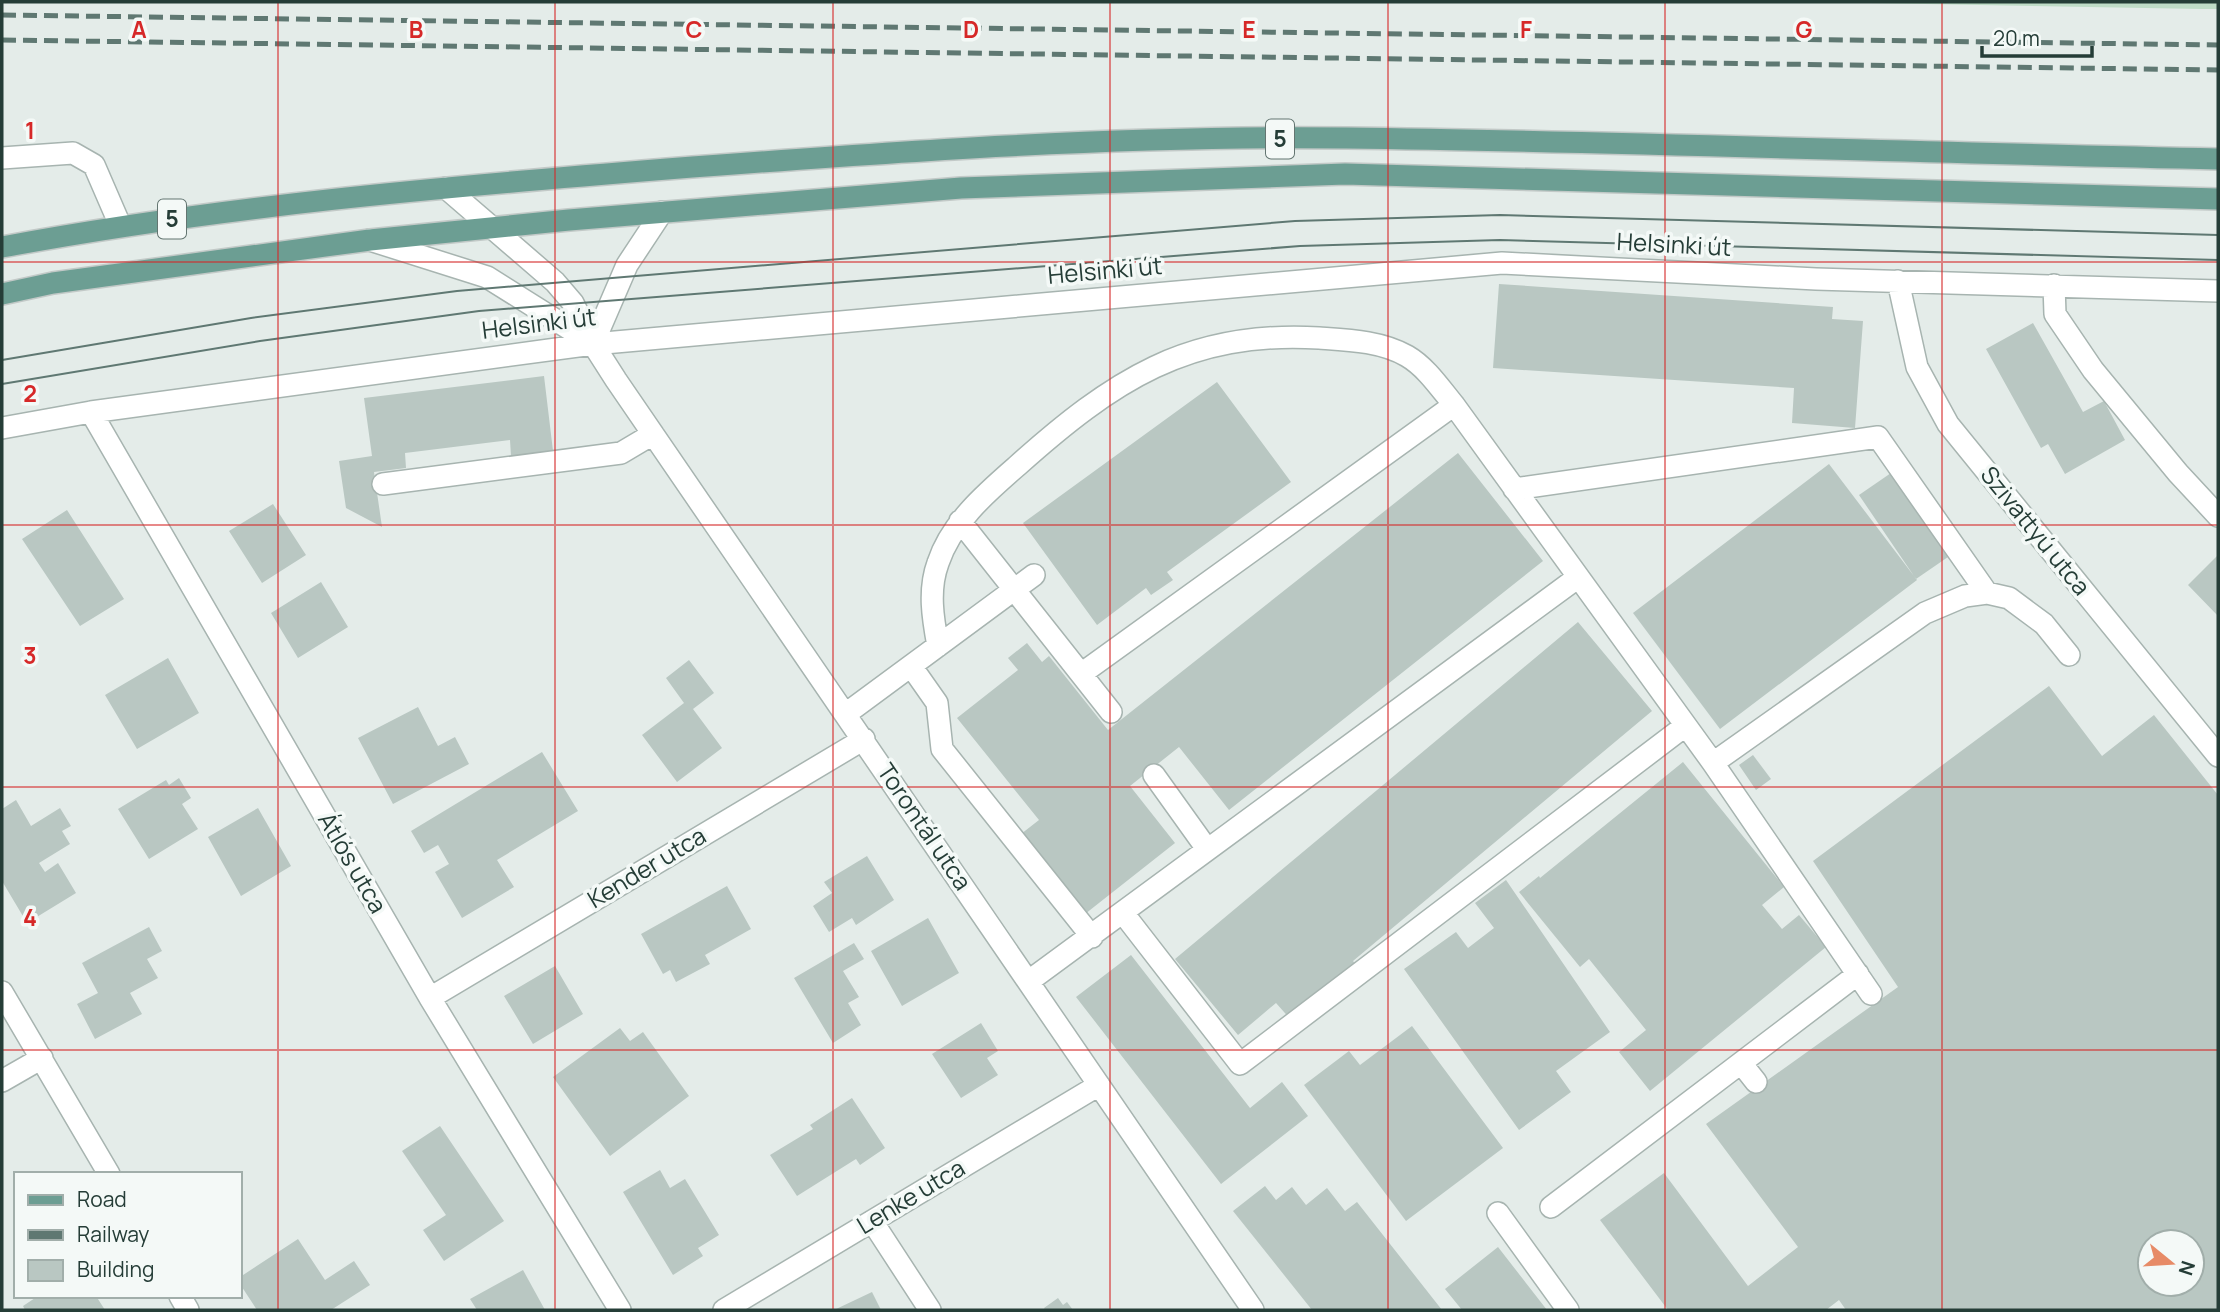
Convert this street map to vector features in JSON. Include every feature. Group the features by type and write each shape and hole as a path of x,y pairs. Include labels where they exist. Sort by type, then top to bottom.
{"main road":[{"name":"5","path":"2,247 120,225 446,188 956,147 1343,138 2218,159"},
{"name":"5","path":"2,294 53,283 370,240 662,212 961,188 1345,174 2218,199"}],"street":[{"path":"2,158 73,153 94,165 120,225"},
{"name":"Torontál utca","path":"446,188 555,282 573,303 593,344 653,434 847,713 1254,1310"},
{"path":"593,344 627,265 662,212"},
{"name":"Torontál utca","path":"370,240 487,277 517,293 593,344"},
{"name":"Helsinki út","path":"2,428 91,412 593,344 1503,263 1898,281 2218,291"},
{"name":"Szivattyú utca","path":"1898,281 1917,367 1948,424 2218,756"},
{"path":"2054,285 2055,314 2093,370 2178,473 2218,516"},
{"path":"938,646 932,617 934,577 944,548 960,521 1044,442 1103,398 1149,369 1209,345 1289,337 1354,341 1388,347 1407,356 1426,371 1454,405 1713,763 1871,993"},
{"path":"1081,674 1454,405"},
{"name":"Átlós utca","path":"91,412 430,998 620,1310"},
{"path":"383,484 621,453 653,434"},
{"path":"1514,489 1878,437 1987,593"},
{"path":"960,521 1111,712"},
{"path":"847,713 1034,575"},
{"path":"1029,981 1577,578"},
{"path":"1713,763 1925,613 1952,600 1987,593 2009,598 2032,613 2068,655"},
{"path":"911,666 937,704 942,749 1092,937"},
{"path":"1123,914 1240,1064 1685,726"},
{"name":"Kender utca","path":"430,998 864,739"},
{"path":"1154,775 1207,849"},
{"path":"1551,1207 1858,974"},
{"path":"2,992 108,1172"},
{"path":"2,1081 42,1058"},
{"path":"1741,1063 1756,1082"},
{"name":"Lenke utca","path":"724,1310 1099,1084"},
{"path":"1498,1213 1568,1310"},
{"path":"872,1221 930,1310"}],"green space":[{"path":"1816,2 2218,2 2218,9 2202,9"}],"building":[{"path":"1499,284 1833,307 1832,319 1863,321 1855,428 1792,423 1794,388 1493,368"},
{"path":"2033,323 2083,412 2104,401 2125,440 2065,474 2048,444 2041,448 1986,349"},
{"path":"544,376 553,451 511,456 510,440 405,453 406,468 374,472 382,527 346,508 339,461 372,456 364,398"},
{"path":"1217,382 1291,482 1167,572 1173,580 1151,595 1146,588 1097,625 1023,523"},
{"path":"1458,453 1543,561 1229,810 1179,747 1130,786 1175,843 1085,914 1021,834 1039,820 957,718 1018,670 1008,658 1027,643 1042,662 1049,656 1108,730"},
{"path":"1829,464 1917,580 1720,729 1633,613"},
{"path":"1891,473 1948,557 1916,579 1859,495"},
{"path":"273,504 306,555 262,583 229,531"},
{"path":"67,510 124,599 80,626 22,539"},
{"path":"2218,555 2218,616 2188,585"},
{"path":"321,582 348,627 298,658 271,613"},
{"path":"1578,622 1652,711 1353,961 1357,966 1292,1021 1276,1003 1238,1035 1175,959"},
{"path":"168,658 199,713 137,749 105,695"},
{"path":"689,660 714,693 693,709 722,748 677,782 642,735 684,703 666,678"},
{"path":"2049,686 2102,756 2154,715 2218,795 2218,1310 1846,1310 1839,1300 1826,1310 1668,1310 1600,1220 1664,1173 1748,1286 1798,1247 1706,1124 1898,987 1813,861"},
{"path":"418,707 438,746 455,737 469,764 393,804 358,738"},
{"path":"542,752 578,811 497,860 514,887 462,918 435,872 449,864 438,845 424,853 411,831"},
{"path":"1753,755 1771,779 1756,790 1739,765"},
{"path":"1683,762 1784,887 1762,905 1782,929 1799,915 1826,947 1650,1091 1619,1052 1646,1030 1589,959 1580,967 1519,892"},
{"path":"179,778 191,798 182,804 198,829 149,859 118,809 166,780 169,785"},
{"path":"16,800 31,826 60,808 71,826 62,831 70,844 39,863 45,872 58,863 76,893 27,923 2,881 2,809"},
{"path":"258,808 291,866 241,896 208,837"},
{"path":"867,856 894,900 856,925 852,918 829,932 813,906 832,893 824,882"},
{"path":"1506,880 1610,1032 1556,1071 1571,1092 1519,1130 1404,969 1456,932 1468,948 1494,928 1475,903"},
{"path":"727,886 751,929 705,955 710,964 676,982 670,970 663,974 641,934"},
{"path":"928,918 959,973 902,1006 871,951"},
{"path":"149,927 162,951 147,959 158,978 130,993 142,1014 95,1039 77,1004 98,993 82,963"},
{"path":"854,943 864,959 843,971 859,997 848,1003 861,1025 833,1043 794,978"},
{"path":"1131,955 1250,1108 1282,1082 1308,1116 1221,1184 1076,997"},
{"path":"555,966 583,1014 533,1044 504,996"},
{"path":"981,1023 998,1051 987,1058 998,1075 961,1098 932,1054"},
{"path":"1412,1026 1503,1148 1406,1221 1304,1085 1349,1051 1360,1065"},
{"path":"620,1028 630,1041 643,1032 689,1096 610,1156 553,1077"},
{"path":"852,1098 885,1148 860,1165 856,1159 797,1196 770,1155 813,1129 810,1125"},
{"path":"440,1126 504,1221 444,1261 423,1230 446,1215 402,1151"},
{"path":"660,1170 670,1188 685,1179 719,1235 698,1248 703,1256 673,1275 623,1192"},
{"path":"1265,1186 1276,1200 1292,1187 1306,1205 1327,1188 1345,1211 1357,1202 1442,1310 1312,1310 1233,1211"},
{"path":"298,1239 325,1280 354,1261 370,1285 331,1310 257,1310 242,1287 242,1276"},
{"path":"1498,1247 1547,1310 1462,1310 1445,1289"},
{"path":"523,1270 545,1310 477,1310 470,1299"},
{"path":"872,1292 881,1310 834,1310"},
{"path":"35,1298 97,1298 105,1310 25,1310 23,1306"},
{"path":"1058,1298 1063,1305 1067,1302 1073,1310 1045,1310 1044,1308"}],"tram line":[{"path":"2,360 251,318 457,291 1295,221 1500,215 2218,235"},
{"path":"2,384 260,341 479,311 1300,246 1500,240 2218,260"}],"railway":[{"path":"2,15 2218,45"},
{"path":"2,40 2218,70"}]}
